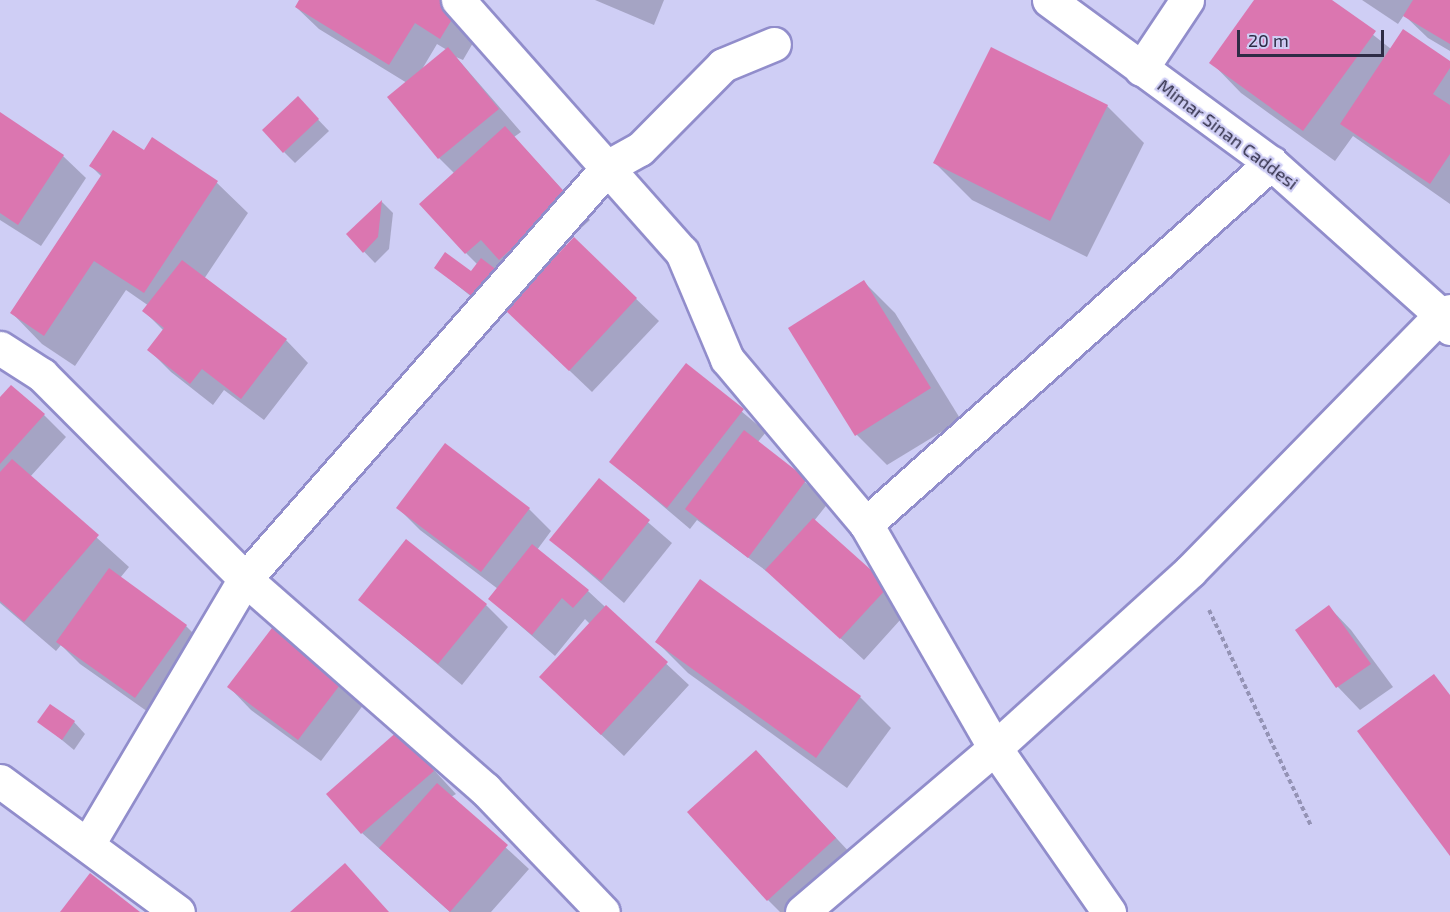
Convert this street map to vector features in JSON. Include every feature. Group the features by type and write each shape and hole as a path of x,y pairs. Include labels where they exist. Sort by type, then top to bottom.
{"street":[{"path":"458,0 609,166 682,252 727,359 866,524 995,748 1110,912"},
{"name":"Mimar Sinan Caddesi","path":"1049,0 1271,163 1447,318"},
{"path":"1142,69 1187,0"},
{"path":"88,844 245,579 609,166 640,149 723,65 774,44"},
{"path":"866,524 1271,163"},
{"path":"802,912 995,748 1190,571 1447,318"},
{"path":"0,348 42,375 245,579 485,789 603,912"},
{"path":"0,781 178,912"}],"path":[{"path":"1190,571 1311,826"}],"building":[{"path":"299,0 446,0 459,8 440,39 415,23 389,65 295,7"},
{"path":"1254,0 1332,0 1376,31 1303,131 1209,63"},
{"path":"1413,0 1450,0 1450,44 1403,16"},
{"path":"1403,29 1450,61 1450,68 1433,94 1450,105 1450,154 1430,184 1340,124"},
{"path":"448,47 499,109 438,159 387,97"},
{"path":"991,47 1108,105 1050,221 933,163"},
{"path":"298,96 319,119 283,153 262,130"},
{"path":"0,112 64,155 18,225 0,213"},
{"path":"505,126 569,197 499,260 481,240 465,254 419,204"},
{"path":"113,130 144,150 152,137 218,181 144,293 94,261 44,336 10,313 102,174 89,166"},
{"path":"382,200 378,237 363,253 346,234"},
{"path":"574,237 637,298 569,371 505,310"},
{"path":"445,252 471,271 481,258 502,274 481,303 434,268"},
{"path":"182,260 287,339 241,399 202,369 190,384 147,350 164,328 142,311"},
{"path":"864,280 931,388 855,436 788,328"},
{"path":"686,363 744,409 667,508 609,462"},
{"path":"11,385 45,414 0,464 0,397"},
{"path":"744,430 807,479 748,558 685,509"},
{"path":"445,443 530,508 481,572 396,508"},
{"path":"12,459 99,535 24,622 0,601 0,472"},
{"path":"599,478 650,520 601,581 549,540"},
{"path":"813,518 889,586 840,639 765,570"},
{"path":"406,539 487,604 438,664 358,600"},
{"path":"532,544 589,590 573,608 562,598 532,635 488,599"},
{"path":"109,568 187,625 135,698 56,642"},
{"path":"700,579 861,696 816,758 655,642"},
{"path":"606,605 668,662 601,735 539,677"},
{"path":"1329,605 1371,664 1336,688 1295,630"},
{"path":"275,624 346,677 298,740 227,687"},
{"path":"1434,674 1450,695 1450,856 1357,731"},
{"path":"50,704 75,721 62,740 37,722"},
{"path":"399,730 434,771 361,834 326,794"},
{"path":"756,750 836,838 767,901 687,812"},
{"path":"437,783 508,845 450,912 379,848"},
{"path":"345,863 389,912 290,912"},
{"path":"90,873 140,912 60,912"}]}
